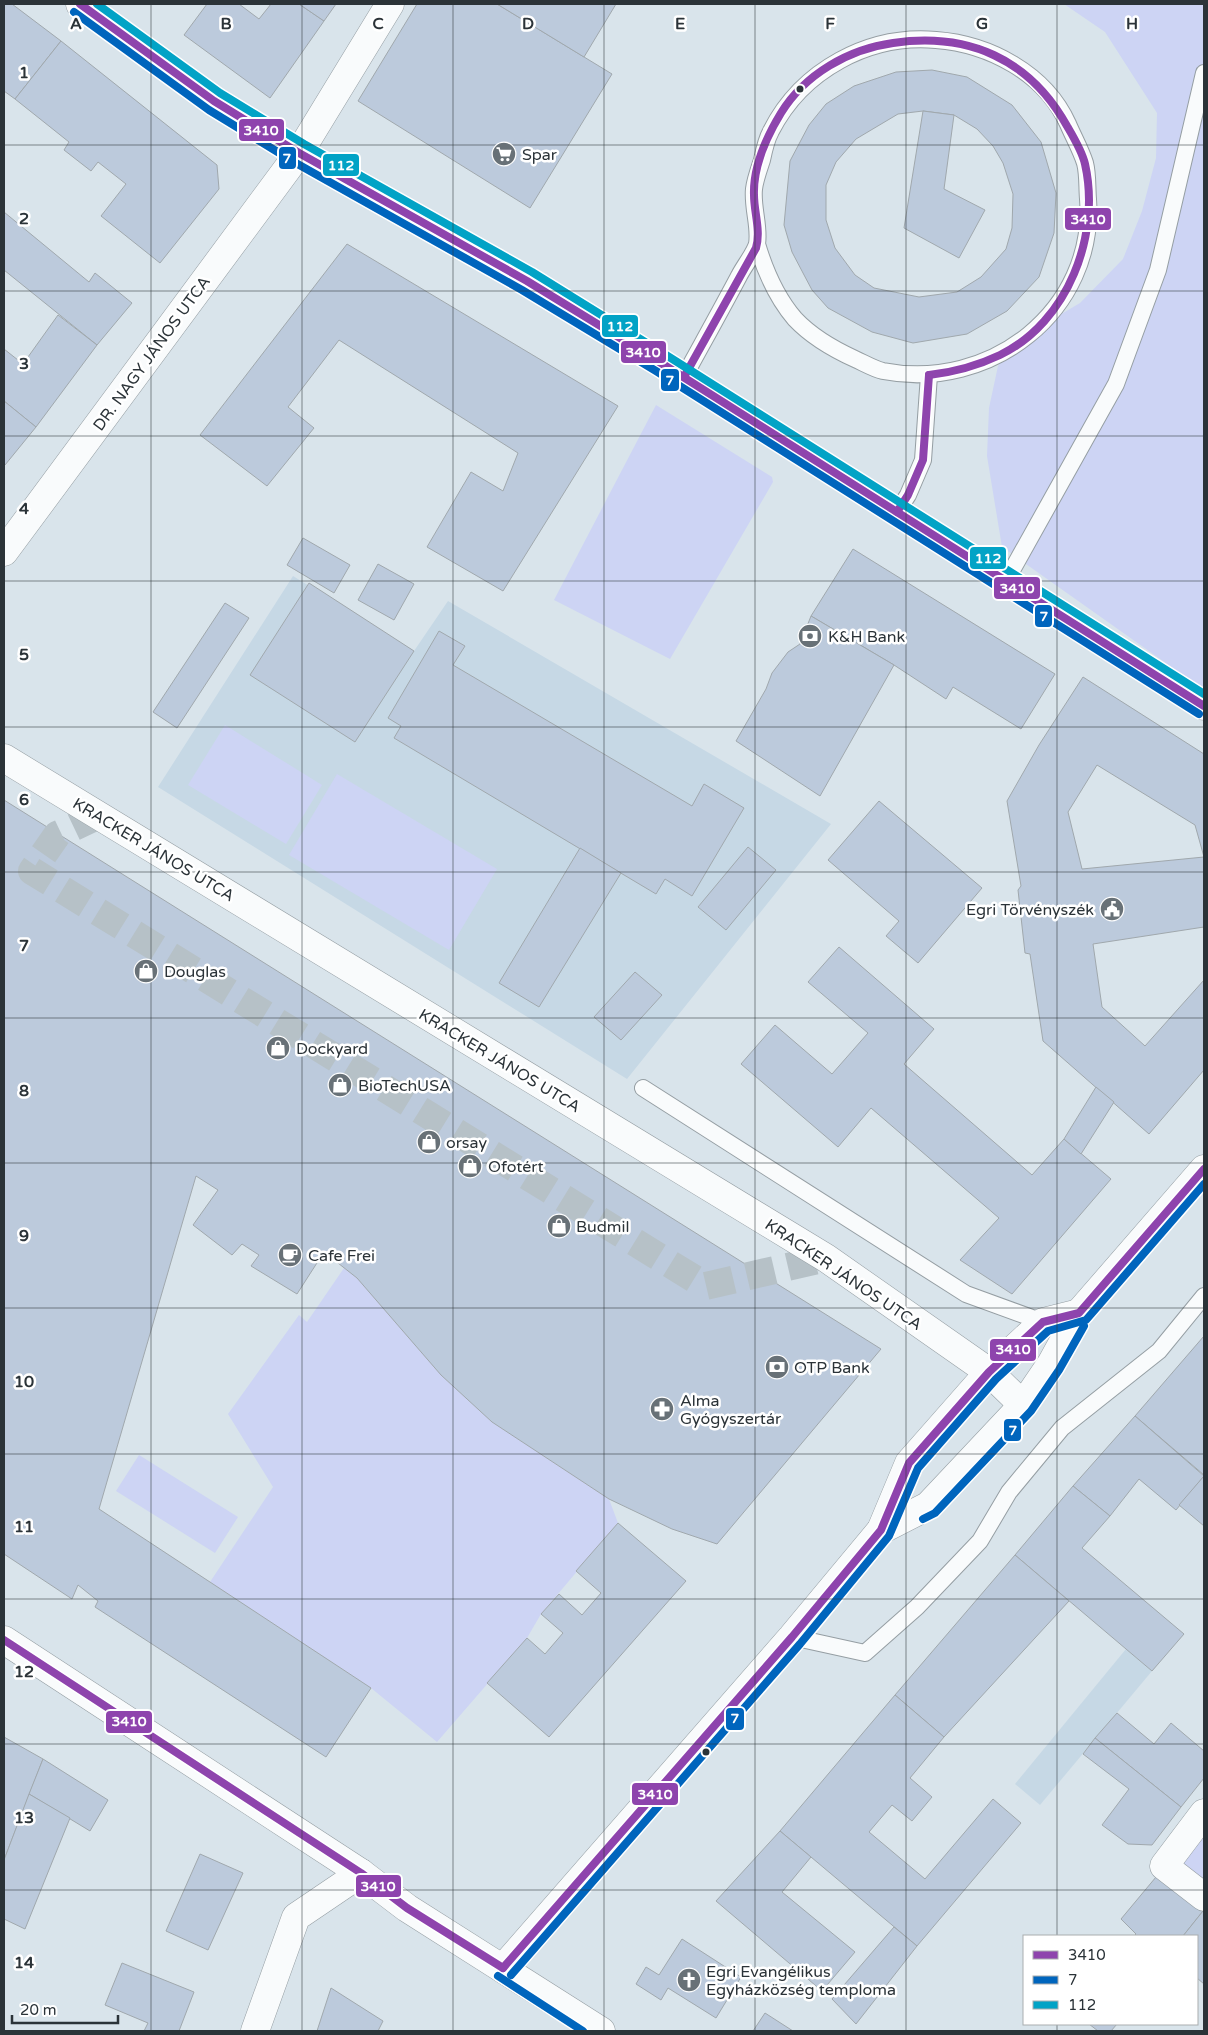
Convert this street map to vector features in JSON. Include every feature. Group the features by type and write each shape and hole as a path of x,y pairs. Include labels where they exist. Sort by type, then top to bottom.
{"street":[{"path":"80,4 214,100 299,153 527,281 684,377 1204,706"},
{"name":"DR. NAGY JÁNOS UTCA","path":"4,552 299,153 390,4"},
{"name":"KRACKER JÁNOS UTCA","path":"4,758 826,1258 989,1372 1023,1405"},
{"path":"881,1530 928,1506 1023,1405 1051,1364 1079,1313 1204,1169"},
{"path":"504,1968 792,1637 881,1530 909,1463 989,1372 1042,1322 1079,1313"},
{"path":"4,1640 361,1873 407,1908 601,2031"},
{"path":"1204,1813 1164,1866 1204,1897"},
{"path":"255,2031 296,1917 361,1873"}],"lane":[{"path":"913,38 960,42 990,52 1017,66 1042,88 1063,114 1085,164 1089,221 1080,264 1066,293 1047,319 1011,349 972,368 929,375 881,370 828,347 796,320 778,295 766,272 757,244 754,188 769,133 788,104 811,79 860,49 913,38"},
{"path":"1006,581 1116,384 1158,270 1204,73"},
{"path":"684,377 757,244"},
{"path":"897,512 908,495 923,460 929,375"},
{"path":"643,1088 966,1294 1042,1322"},
{"path":"792,1637 865,1652 917,1607 980,1541 1009,1492 1062,1428 1159,1352 1204,1296"}],"shaded area":[{"path":"1064,4 1204,4 1204,690 1002,547 987,456 989,408 998,366 1012,343 1080,303 1123,259 1142,211 1156,158 1157,113 1105,32"},
{"path":"656,405 772,477 773,482 670,659 554,600"},
{"path":"293,576 414,651 448,601 831,824 627,1079 158,787"},
{"path":"225,725 322,785 286,844 188,785"},
{"path":"337,774 497,869 449,950 289,855"},
{"path":"344,1268 357,1278 441,1375 492,1422 609,1499 618,1523 541,1614 527,1638 437,1742 371,1688 210,1582 273,1487 228,1414 299,1315 307,1322"},
{"path":"139,1455 238,1517 215,1553 116,1491"},
{"path":"1126,1649 1152,1671 1040,1805 1015,1784"},
{"path":"1204,1833 1204,1881 1181,1864"}],"building":[{"path":"4,4 12,4 61,41 15,99 4,91"},
{"path":"207,4 239,4 259,19 271,4 299,4 324,21 270,98 184,35"},
{"path":"299,4 336,4 324,21"},
{"name":"Spar","path":"417,4 497,4 612,74 530,208 358,101"},
{"path":"497,4 616,4 584,57"},
{"path":"61,41 217,165 219,189 160,263 101,216 126,184 98,162 91,171 64,150 69,142 15,99"},
{"path":"932,70 967,77 1012,105 1041,142 1056,193 1054,233 1039,277 1007,311 967,334 913,343 872,332 828,308 812,290 792,252 784,225 790,161 809,125 826,104 854,86 896,72","holes":["923,111 954,115 977,129 993,146 1003,163 1013,194 1012,228 1006,249 981,277 957,292 919,297 874,288 855,275 835,248 826,220 826,185 836,162 856,139 898,114"]},
{"path":"923,111 954,115 944,189 985,210 959,258 904,228"},
{"path":"4,212 89,282 95,273 132,303 97,345 4,270"},
{"path":"347,244 618,406 503,591 427,547 471,472 503,491 518,453 339,340 288,407 314,428 267,486 200,435"},
{"path":"58,315 97,345 36,427 4,401 4,349 23,364"},
{"path":"4,401 36,427 5,465 4,464"},
{"path":"303,538 350,565 334,593 287,565"},
{"path":"853,549 1055,674 1021,729 953,687 946,699 894,665 811,616"},
{"path":"378,564 414,584 394,620 358,600"},
{"path":"309,583 414,651 355,742 250,675"},
{"path":"225,603 249,618 177,728 153,712"},
{"path":"811,616 894,665 820,796 736,741 766,689 772,673 788,652 800,644"},
{"path":"439,631 465,646 453,665 692,806 704,784 744,808 692,896 665,879 656,894 394,738 401,726 388,718"},
{"name":"Egri Törvényszék","path":"1083,677 1204,754 1204,857 1204,927 1093,944 1102,1007 1145,1046 1204,980 1204,1070 1149,1134 1043,1041 1030,954 1025,953 1018,890 1021,886 1007,801 1039,745","holes":["1097,765 1195,825 1204,857 1082,869 1068,812"]},
{"path":"4,800 881,1349 717,1544 672,1529 609,1499 492,1422 441,1375 357,1278 324,1252 297,1294 251,1266 259,1255 242,1244 232,1255 193,1225 218,1190 196,1176 99,1509 371,1688 326,1757 95,1607 98,1601 78,1585 72,1599 4,1554"},
{"path":"879,801 982,888 918,963 886,936 899,921 828,860"},
{"path":"748,847 776,870 726,930 698,907"},
{"path":"580,848 621,873 539,1007 499,983"},
{"path":"839,947 934,1029 904,1064 1032,1175 1064,1139 1111,1179 1012,1294 960,1260 999,1218 871,1108 838,1147 741,1064 775,1025 832,1074 868,1033 808,982"},
{"path":"635,972 662,995 621,1040 594,1017"},
{"path":"1096,1087 1114,1102 1081,1154 1064,1139"},
{"path":"1204,1336 1204,1475 1135,1416"},
{"path":"1135,1416 1204,1476 1176,1510 1139,1479 1110,1516 1073,1486"},
{"path":"1204,1476 1204,1526 1179,1505"},
{"path":"1073,1486 1110,1516 1082,1548 1184,1634 1152,1671 1015,1555"},
{"path":"618,1523 686,1581 549,1737 487,1683 527,1638 545,1654 563,1633 541,1614 559,1594 582,1615 601,1593 576,1571"},
{"path":"1015,1555 1069,1601 944,1737 895,1695"},
{"path":"895,1695 944,1737 910,1778 932,1797 912,1821 892,1805 869,1832 925,1879 993,1799 1021,1823 917,1946 780,1831"},
{"path":"1117,1713 1154,1744 1171,1723 1204,1751 1204,1778 1181,1807 1095,1738"},
{"path":"4,1737 43,1759 4,1860"},
{"path":"1095,1738 1181,1807 1152,1845 1128,1844 1102,1825 1129,1789 1083,1754"},
{"path":"43,1759 108,1800 90,1831 29,1794"},
{"path":"29,1794 70,1818 25,1929 4,1919 4,1860"},
{"path":"780,1831 811,1857 782,1892 855,1952 822,1991 716,1901"},
{"path":"200,1854 243,1873 208,1950 166,1931"},
{"path":"1156,1877 1203,1911 1184,1935 1135,1935 1121,1919"},
{"path":"1204,1911 1204,1984 1198,1979 1198,1935 1184,1935"},
{"path":"894,1927 917,1946 856,2024 832,1999"},
{"name":"Egri Evangélikus Egyházközség temploma","path":"682,1939 741,1977 716,2018 668,1988 661,2000 636,1984 646,1967 659,1975"},
{"path":"122,1963 194,1992 179,2031 144,2031 148,2023 105,2005"},
{"path":"331,1988 383,2021 378,2031 317,2031"},
{"path":"765,2013 793,2031 753,2031"},
{"path":"1090,2025 1116,2025 1111,2031 1098,2031"}],"tunnel":[{"path":"99,815 57,835 32,871 706,1286 826,1258"}],"transit line":[{"name":"3410","path":"80,4 214,101 299,153 527,281 661,363 1204,706"},
{"name":"112","path":"97,4 220,93 304,144 532,272 1204,694"},
{"name":"7","path":"74,12 209,110 294,162 522,290 656,371 1199,714"},
{"name":"3410","path":"684,377 756,248 758,228 754,201 754,184 758,163 766,142 781,113 802,86 815,75 845,58 877,46 920,41 947,42 971,47 994,55 1015,67 1035,83 1052,103 1078,145 1085,164 1089,191 1088,219 1083,247 1074,274 1061,299 1044,321 1024,340 1000,355 966,368 929,375"},
{"name":"3410","path":"897,512 908,495 923,460 929,375"},
{"name":"3410","path":"503,1968 792,1637 881,1530 909,1463 989,1372 1043,1322 1079,1313 1204,1169"},
{"name":"7","path":"511,1975 800,1644 889,1536 918,1468 996,1379 1048,1331 1086,1320 1204,1184"},
{"name":"7","path":"923,1519 935,1513 1031,1411 1059,1370 1084,1326"},
{"name":"3410","path":"4,1640 361,1873 407,1908 503,1968"},
{"name":"7","path":"498,1976 583,2031"}],"place":[{"name":"Spar","path":"504,154"},
{"name":"K&H Bank","path":"810,636"},
{"name":"Egri Törvényszék","path":"1112,909"},
{"name":"Douglas","path":"146,971"},
{"name":"Dockyard","path":"278,1048"},
{"name":"BioTechUSA","path":"340,1085"},
{"name":"orsay","path":"429,1142"},
{"name":"Ofotért","path":"470,1166"},
{"name":"Budmil","path":"559,1226"},
{"name":"Cafe Frei","path":"290,1255"},
{"name":"OTP Bank","path":"777,1367"},
{"name":"Alma Gyógyszertár","path":"662,1409"},
{"name":"Egri Evangélikus Egyházközség temploma","path":"689,1980"}]}
